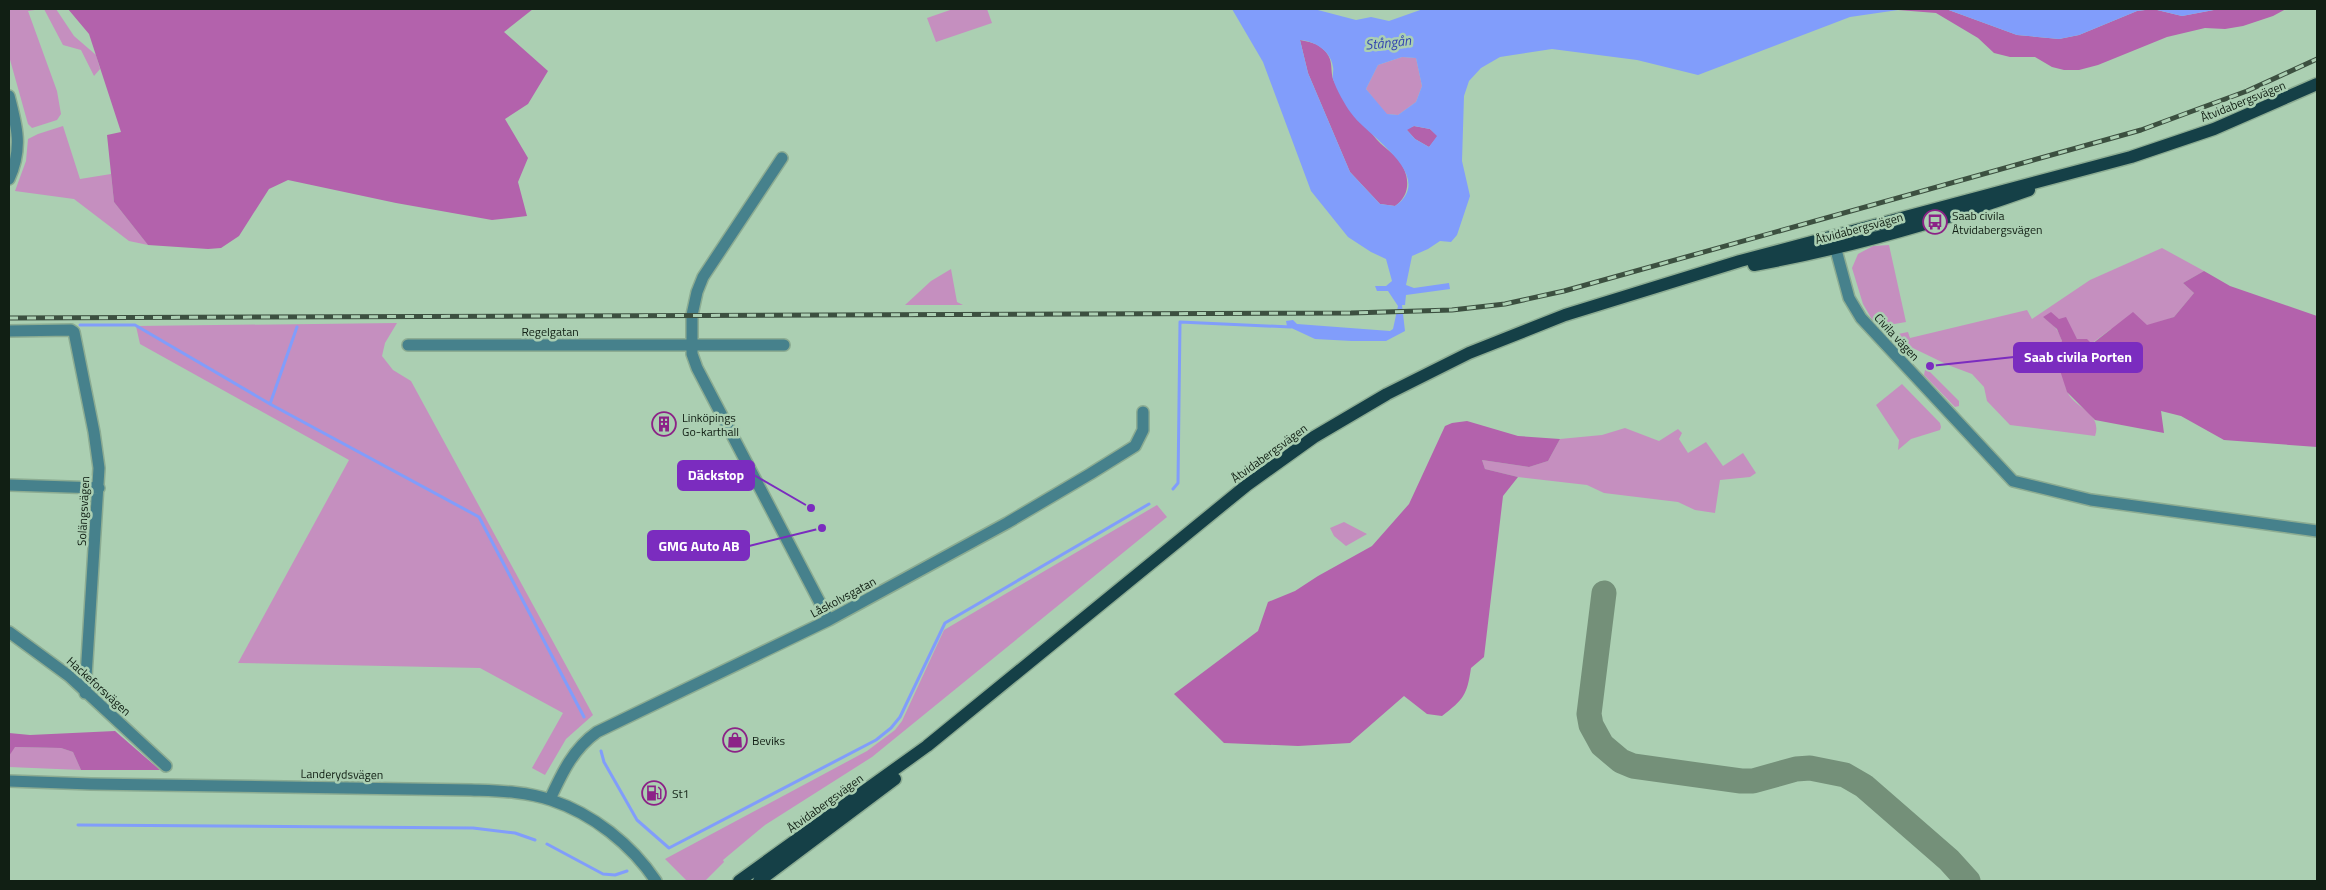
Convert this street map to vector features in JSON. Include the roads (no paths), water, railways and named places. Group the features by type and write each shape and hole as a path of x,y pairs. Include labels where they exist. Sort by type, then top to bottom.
{"main road":[{"name":"Åtvidabergsvägen","path":"1684,279 1836,249 1978,208 2092,168 2214,129 2317,84"},
{"name":"Åtvidabergsvägen","path":"739,881 927,746 1247,485 1314,437 1424,375 1515,334 1600,304 1740,261 2092,168"},
{"name":"Åtvidabergsvägen","path":"764,881 904,771 927,746"},
{"name":"Åtvidabergsvägen","path":"759,881 776,870"}],"street":[{"path":"9,96 18,135 9,179"},
{"path":"782,158 703,277 693,303 692,345 697,368 829,620"},
{"name":"Civila vägen","path":"1832,236 1850,298 1861,318 2013,481 2090,500 2317,531"},
{"name":"Solängsvägen","path":"9,331 66,329 74,332 97,446 99,488 86,693"},
{"name":"Regelgatan","path":"408,345 784,345"},
{"name":"Låskolvsgatan","path":"550,799 572,756 584,742 597,732 829,620 1007,523 1126,453 1140,438 1143,412"},
{"path":"9,485 99,488"},
{"name":"Hackeforsvägen","path":"9,632 54,664 166,766"},
{"name":"Landerydsvägen","path":"9,781 511,792 550,799 592,819 614,835 660,881"},
{"name":"Landerydsvägen","path":"649,871 656,881"}],"water":[{"name":"Stångån","path":"1232,9 1314,9 1356,20 1371,17 1389,21 1423,9 1905,9 1850,17 1698,75 1637,60 1552,49 1500,57 1481,68 1469,81 1464,96 1462,161 1470,196 1457,235 1451,242 1440,241 1412,256 1406,285 1414,288 1449,283 1450,289 1406,295 1405,305 1402,305 1405,331 1386,341 1315,339 1287,326 1286,321 1293,320 1297,324 1390,331 1393,329 1398,306 1388,291 1377,291 1375,286 1386,286 1392,281 1386,259 1348,237 1311,191 1263,62","holes":["1300,40 1311,42 1326,52 1332,61 1334,83 1349,110 1395,156 1404,169 1408,182 1406,194 1395,206 1380,204 1350,172 1308,73","1402,57 1416,58 1422,86 1416,102 1398,115 1387,114 1366,89 1378,65","1414,126 1430,129 1437,136 1429,147 1415,139 1407,130"]},
{"path":"1946,9 2153,9 2137,11 2079,35 2059,39 2017,35"},
{"path":"2153,9 2219,9 2182,16"}],"waterway":[{"path":"1173,489 1178,483 1180,322 1291,327"},
{"path":"80,325 135,325 270,404 479,517 584,717"},
{"path":"270,404 297,327"},
{"path":"601,751 604,762 637,820 669,848 876,740 891,728 900,717 945,623 1149,504"},
{"path":"78,825 473,828 515,833 535,840"},
{"path":"547,844 603,874 615,875 627,871"}],"railway":[{"path":"9,318 1351,313 1452,310 1505,304 1564,291 2141,130 2247,91 2317,59"}],"place":[{"name":"Saab civila Åtvidabergsvägen","path":"1935,222"},
{"name":"Saab civila Porten","path":"1930,366"},
{"name":"Linköpings Go-karthall","path":"664,424"},
{"name":"Däckstop","path":"811,508"},
{"name":"GMG Auto AB","path":"822,528"},
{"name":"Beviks","path":"735,740"},
{"name":"St1","path":"654,793"}]}
